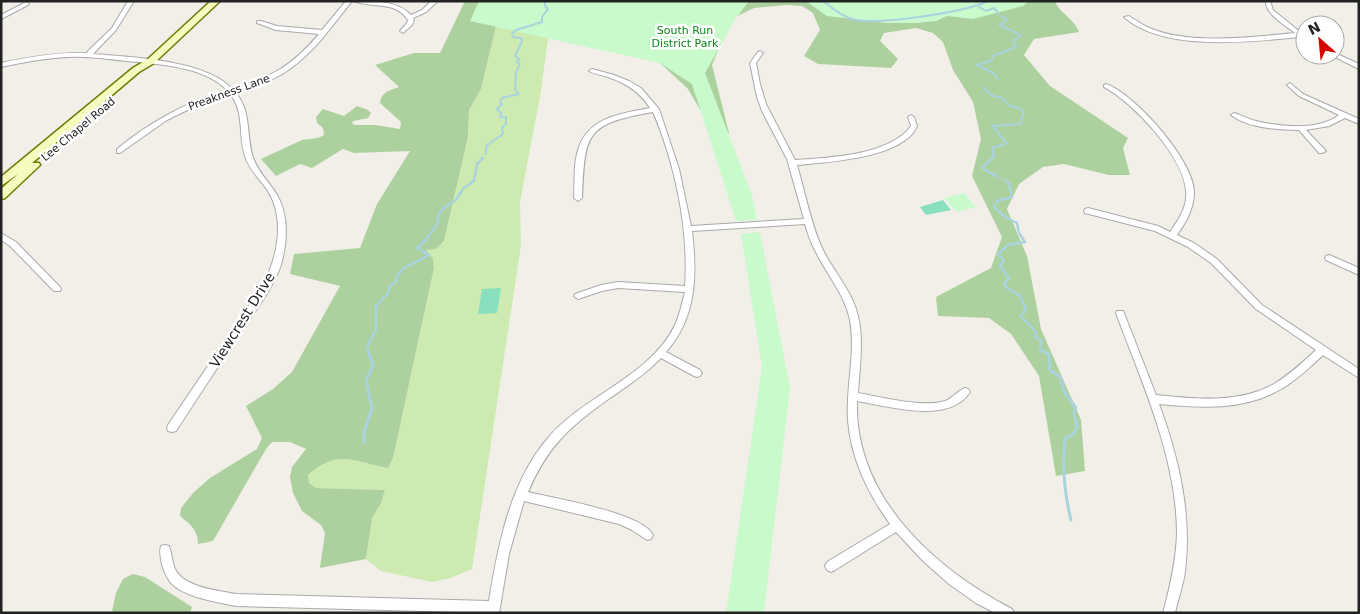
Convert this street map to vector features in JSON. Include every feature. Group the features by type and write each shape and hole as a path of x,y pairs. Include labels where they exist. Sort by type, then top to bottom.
{"main road":[{"name":"Lee Chapel Road","path":"1,183 136,70 151,61 216,1"},
{"name":"Lee Chapel Road","path":"1,195 148,69 151,61"}],"street":[{"path":"88,55 114,29 131,1"},
{"name":"Preakness Lane","path":"120,151 141,133 169,116 198,103 266,80 285,70 298,59 350,1"},
{"path":"357,1 399,8 410,17"},
{"path":"410,17 424,11 435,1"},
{"path":"1268,2 1270,9 1295,32"},
{"path":"1,17 26,4"},
{"path":"404,30 410,24 410,17"},
{"path":"1127,17 1148,29 1195,39 1236,40 1295,35"},
{"path":"259,22 276,28 322,32"},
{"path":"760,53 753,63 757,86 768,116 792,163 807,221 818,249 842,286 852,310 857,342 852,421 860,456 876,492 898,525 916,546 946,574 984,600 1008,613"},
{"name":"Viewcrest Drive","path":"1,65 40,58 88,55 151,61 199,72 217,80 232,91 244,113 246,144 250,160 272,191 277,202 281,222 276,267 261,295 172,428"},
{"path":"1345,60 1359,67"},
{"path":"166,550 169,569 176,580 205,594 236,600 493,610 513,514 538,460 564,429 586,409 639,373 660,353 683,319 687,307 692,271 688,229 681,189 656,109 643,94 629,84 612,76 592,71"},
{"path":"1290,85 1301,95 1359,122"},
{"path":"1106,86 1125,97 1167,142 1183,165 1188,176 1191,197 1185,218 1172,235"},
{"path":"578,198 581,151 588,136 599,126 614,118 656,109"},
{"path":"1234,115 1241,119 1267,125 1300,126 1328,124 1344,115"},
{"path":"792,163 850,156 889,146 910,134 914,126 911,117"},
{"path":"1300,126 1322,151"},
{"path":"1088,211 1139,223 1172,235 1208,256 1259,307 1359,374"},
{"path":"688,229 807,221"},
{"path":"1,236 13,244 57,288"},
{"path":"1328,258 1359,272"},
{"path":"578,296 601,288 618,285 690,289"},
{"path":"1120,313 1172,458 1182,505 1183,537 1181,566 1169,613"},
{"path":"1152,399 1204,403 1243,399 1265,392 1284,382 1322,350"},
{"path":"660,353 697,373"},
{"path":"853,396 907,405 934,407 949,405 965,392"},
{"path":"522,495 620,519 636,526 647,535"},
{"path":"831,566 898,525"}],"green space":[{"path":"465,1 502,1 481,89 469,110 468,137 444,241 436,249 426,250 433,259 434,268 393,458 388,468 355,460 338,459 319,467 308,475 309,483 316,488 385,490 381,503 372,518 366,559 320,568 325,533 321,525 302,511 293,493 290,477 292,467 306,449 290,442 272,442 266,449 213,541 198,544 195,531 180,516 181,508 194,492 210,478 257,449 262,438 246,406 273,389 292,372 340,286 290,274 294,254 360,248 377,204 410,151 354,153 343,149 312,168 300,164 276,176 261,159 302,140 318,138 324,135 323,128 317,123 316,117 323,109 344,116 357,106 371,113 368,118 353,121 352,123 355,125 375,125 400,129 401,122 380,103 384,94 399,87 375,65 414,53 440,53"},
{"name":"South Run District Park","path":"479,1 749,1 736,18 705,73 752,195 757,220 736,221 692,84 660,63 470,21"},
{"path":"502,1 553,1 541,91 520,202 521,245 472,569 451,578 432,582 381,571 366,559 372,518 381,503 385,490 316,488 309,483 308,475 319,467 338,459 355,460 388,468 393,458 434,268 433,259 425,250 436,249 444,241 468,137 469,110 481,89"},
{"path":"554,1 1055,1 1074,23 1079,32 1034,39 1024,55 1050,86 1128,138 1123,148 1130,175 1109,175 1064,164 1043,167 1019,184 1007,209 1027,256 1041,329 1081,420 1085,471 1056,476 1039,376 1011,334 989,318 938,316 936,297 991,268 1002,237 972,176 981,139 973,102 953,70 943,42 933,33 916,28 884,33 880,41 898,59 891,68 818,64 804,56 820,30 813,13 802,6 786,5 754,8 731,19 712,65 729,133 720,144 688,89 660,63 604,41"},
{"path":"806,1 1029,1 1023,6 973,19 947,16 936,21 887,23 827,16"},
{"path":"964,193 976,207 957,212 944,198"},
{"path":"943,200 951,210 926,215 920,207"},
{"path":"760,232 790,388 764,613 726,613 762,367 741,234"},
{"path":"501,288 497,313 478,314 482,289"},
{"path":"133,574 145,577 192,607 190,613 115,613 112,611 116,593 123,579"}],"waterway":[{"path":"486,154 486,146 503,134 502,127 506,124 506,117 500,117 501,113 497,109 502,104 500,102 502,98 519,94 515,90 516,72 520,64 517,62 519,59 515,56 522,41 521,38 513,37 512,34 516,30 542,22 542,17 548,9 545,6 545,1"},
{"path":"823,1 848,18 864,21 921,17 961,9 988,1"},
{"path":"979,7 986,11 994,8 999,14"},
{"path":"997,79 995,74 977,65 991,61 993,56 1016,47 1013,41 1021,35 999,25 1007,20 1002,16"},
{"path":"985,87 984,89 991,95 1002,98 1010,106 1019,108 1024,112 1020,124 992,126 1007,143 993,148 993,157"},
{"path":"993,157 982,168 998,177"},
{"path":"370,358 367,347 376,330 376,306 389,292 389,286 396,282 397,276 404,268 429,255 417,248 425,241 438,223 438,217 443,208 455,201 464,188 474,181 477,164 483,158"},
{"path":"1005,180 1009,183 1012,197 997,201 994,207 1005,217 1017,223 1019,233 1025,242 1008,245 998,254 1004,261 1000,266 1009,278 1004,283 1006,287 1020,296 1026,309 1021,316 1036,332 1035,337 1041,340 1040,350 1049,354 1049,356"},
{"path":"364,443 364,432 372,408 366,380 373,366 370,356"},
{"path":"1049,356 1050,370 1060,377 1065,393 1076,408 1074,412 1077,428 1073,434 1065,439 1064,449 1064,480 1071,520"}]}
